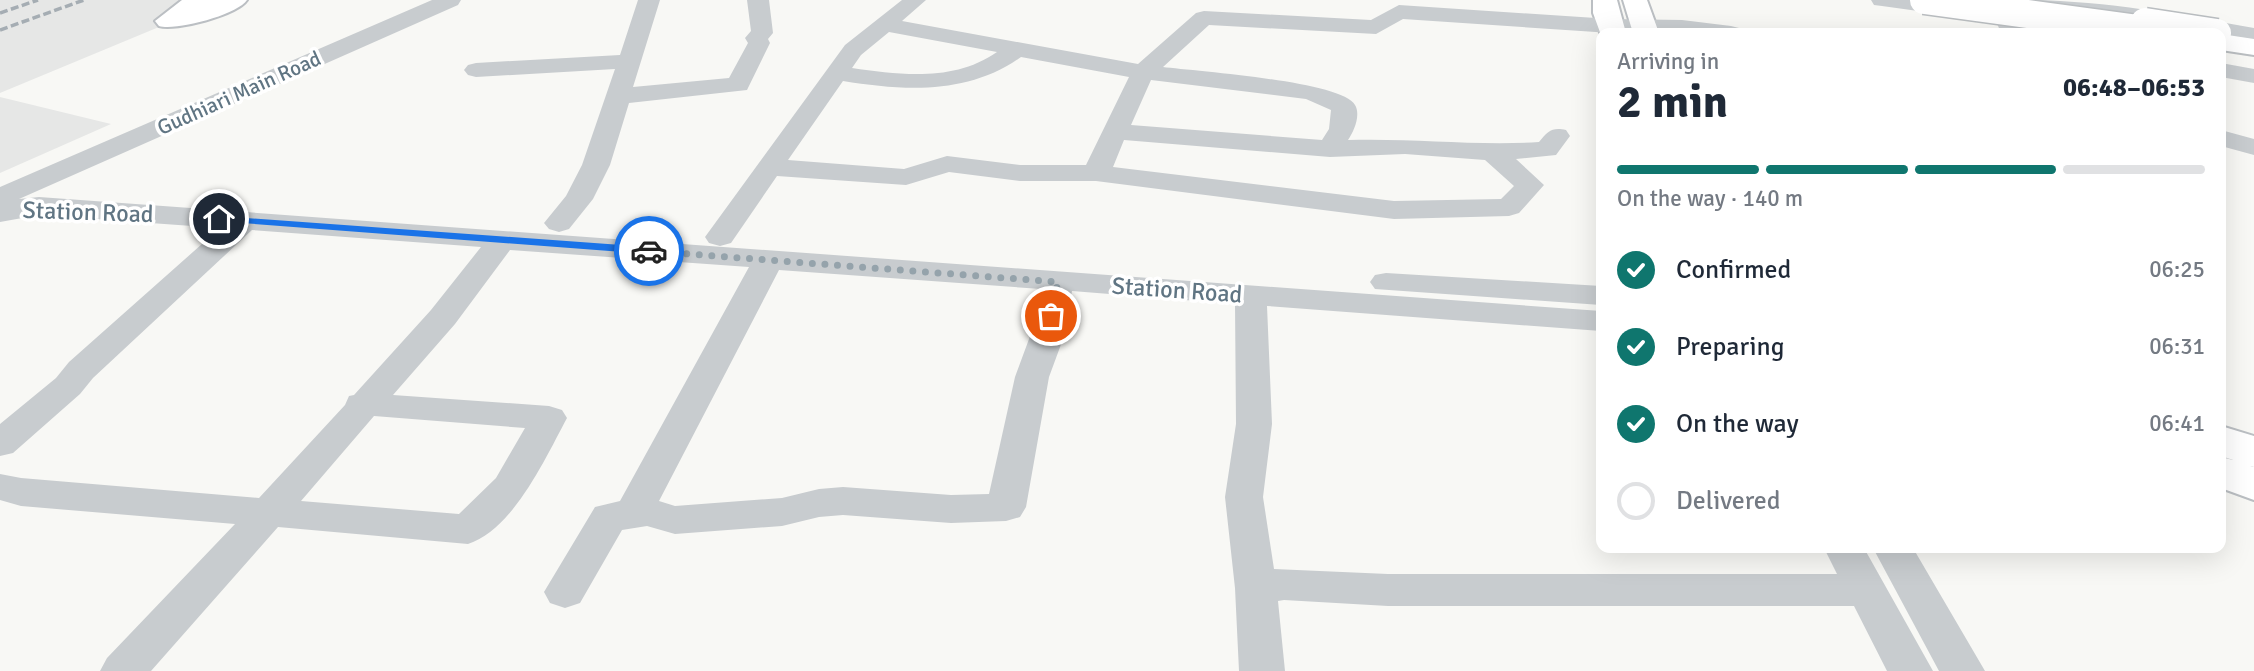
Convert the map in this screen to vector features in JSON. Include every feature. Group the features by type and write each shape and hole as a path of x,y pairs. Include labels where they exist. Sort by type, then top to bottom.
{"main road":[{"path":"205,0 186,8 168,21 212,10 235,0"},
{"path":"1605,0 1605,13 1612,28"},
{"path":"1635,0 1644,28"},
{"path":"1924,0 2170,16"},
{"path":"1998,12 2159,28"},
{"path":"2226,35 2253,41"},
{"path":"2226,41 2253,41"},
{"path":"2226,442 2254,452"},
{"path":"2226,474 2254,484"}],"street":[{"name":"Gudhiari Main Road","path":"0,196 29,186 450,0"},
{"path":"559,223 579,199 596,165 649,0"},
{"path":"619,96 738,85 759,43 756,38 762,33 758,0"},
{"path":"720,237 853,50 915,0"},
{"path":"1882,0 1998,12 2102,28"},
{"path":"2032,0 2141,15 2197,28"},
{"path":"2062,0 2170,16 2210,28"},
{"path":"1096,173 1143,72 1204,18 1376,27 1399,12 1599,28"},
{"path":"885,25 1143,72 1311,92 1343,107 1342,129 1330,149"},
{"path":"2226,33 2253,41"},
{"path":"2226,35 2253,41"},
{"path":"2226,46 2253,41"},
{"path":"836,73 877,80 944,80 983,71 1017,49"},
{"path":"476,69 528,69 628,61"},
{"path":"2226,72 2254,76"},
{"path":"1116,132 1330,149 1405,146 1493,153 1547,149 1557,136"},
{"path":"2226,139 2254,147"},
{"path":"768,167 906,177 947,164 1020,173 1096,173 1394,210 1509,207 1530,185 1493,153"},
{"name":"Station Road","path":"29,186 559,223 720,237 1596,296"},
{"name":"Station Road","path":"0,213 14,208 39,206 1596,321"},
{"path":"0,444 68,386 81,370 245,221"},
{"path":"123,671 269,513 362,404 443,317 502,240"},
{"path":"633,513 769,259"},
{"path":"565,592 609,517 647,512 675,520 782,512 819,503 844,502 951,509 1006,507 1032,377 1046,339 1058,282"},
{"path":"1251,294 1254,424 1244,497 1256,588 1262,671"},
{"path":"0,487 20,492 468,529 510,487 549,418 362,404"},
{"path":"1847,553 1909,669 1955,671"},
{"path":"1896,553 1962,671"},
{"path":"1256,588 1284,584 1388,590 1867,590"}],"shaded area":[{"path":"0,0 224,0 0,93"},
{"path":"0,97 111,124 0,173"}],"railway":[{"path":"0,13 38,0"},
{"path":"0,30 84,0"}],"way so far":[{"path":"649,251 1058,282 1051,316"}],"route":[{"path":"219,219 649,251"}]}
